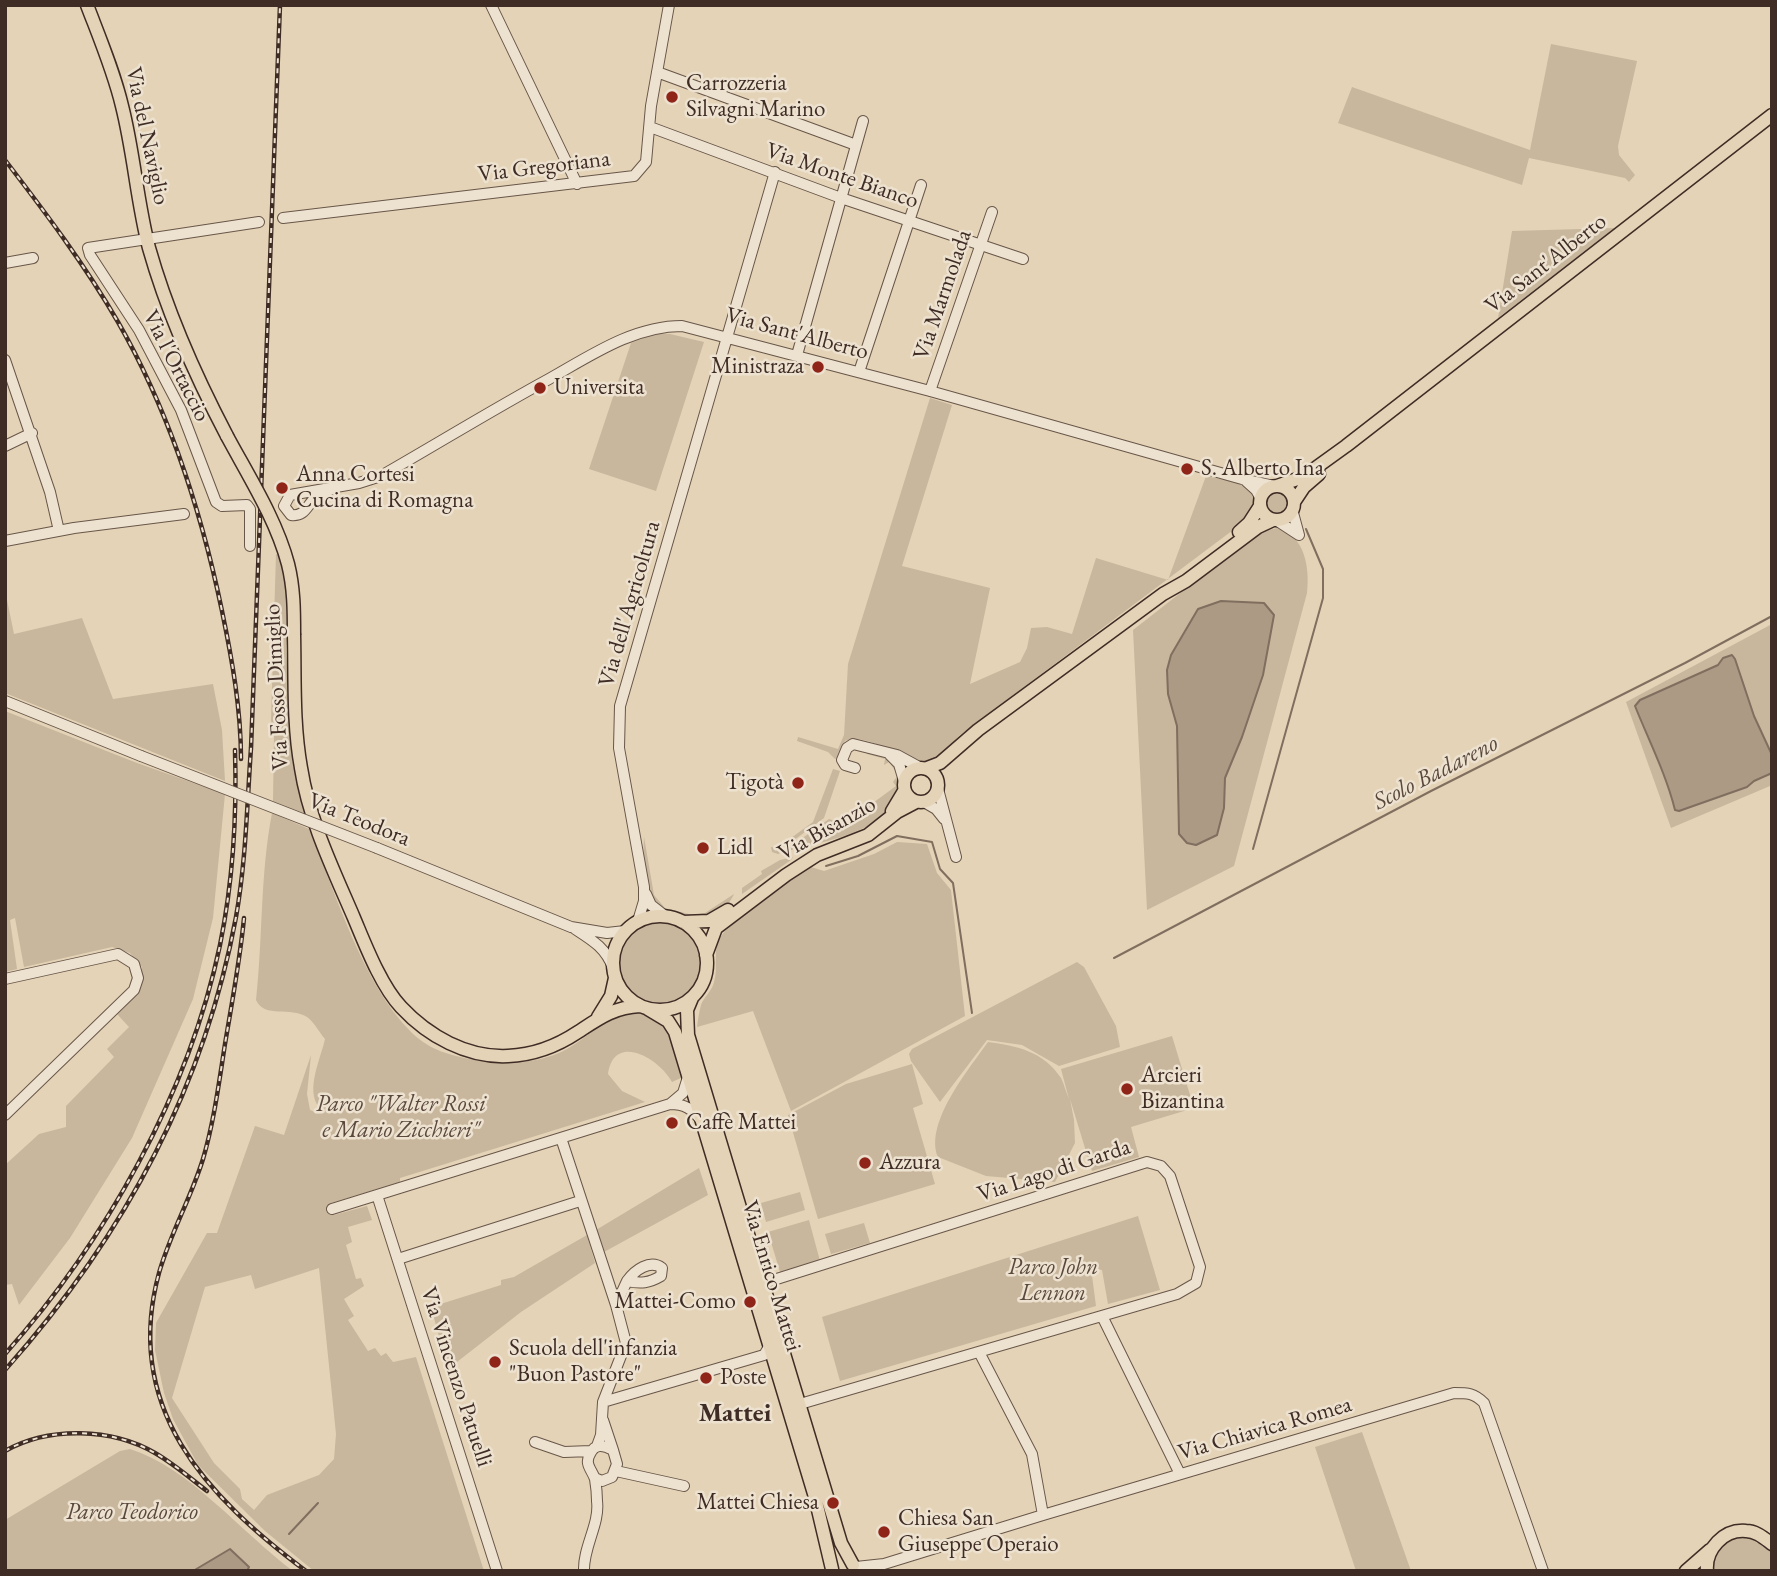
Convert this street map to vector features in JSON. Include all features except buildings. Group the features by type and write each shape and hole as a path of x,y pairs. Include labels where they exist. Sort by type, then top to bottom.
{"main road":[{"name":"Via del Naviglio","path":"87,5 123,108 147,237"},
{"name":"Via Sant'Alberto","path":"1346,446 1772,115"},
{"name":"Via Fosso Dimiglio","path":"147,237 179,339 283,547 293,596 297,733 309,804 326,854 371,957 399,1005 427,1031 473,1053 508,1056 543,1051 576,1034 598,1017 627,1006 644,1007"},
{"path":"962,745 942,775 933,797 920,802 904,786 909,772 940,763 978,730 1163,594 1249,523 1265,490 1303,477 1346,446"},
{"path":"1163,594 1258,527 1286,517 1304,487 1346,446"},
{"path":"1275,486 1290,492 1293,506"},
{"path":"1260,502 1264,514 1274,520"},
{"path":"923,768 936,775 938,788"},
{"name":"Via Bisanzio","path":"683,922 697,923 716,918 810,851 869,829 887,816 897,804 904,786"},
{"name":"Via Bisanzio","path":"706,956 716,928 760,894 807,861 868,835 897,812 920,802"},
{"path":"665,916 683,922 699,937 706,956 706,974 701,987 692,998 679,1006 664,1010 644,1007 629,999 614,973 615,949 625,932 638,921 649,917 665,916"},
{"name":"Via Fosso Dimiglio","path":"598,1017 611,996 614,973"},
{"name":"Via Enrico Mattei","path":"692,998 687,1010 688,1035 841,1543 856,1568"},
{"name":"Via Enrico Mattei","path":"644,1007 668,1020 675,1032 767,1350 775,1363 815,1497 832,1570"},
{"path":"1686,1571 1730,1533 1747,1531 1768,1538"},
{"path":"1707,1571 1710,1550"},
{"path":"832,1570 840,1563 856,1568"}],"street":[{"path":"491,5 577,184"},
{"name":"Via Gregoriana","path":"283,218 634,176 646,162 668,5"},
{"path":"657,72 856,145"},
{"path":"797,355 863,121"},
{"name":"Via Monte Bianco","path":"650,127 841,198 1023,258"},
{"name":"Via dell'Agricoltura","path":"638,921 644,901 644,887 619,748 620,706 775,172"},
{"path":"859,372 921,185"},
{"name":"Via Marmolada","path":"930,391 992,212"},
{"path":"147,237 259,222"},
{"name":"Via l'Ortaccio","path":"147,237 88,248 139,330 181,410 216,502 222,506 247,505 250,509 250,546"},
{"path":"5,263 33,258"},
{"name":"Via Sant'Alberto","path":"310,496 381,476 523,393 629,337 649,329 667,326 682,326 797,355 1242,480 1275,486"},
{"path":"5,360 32,433 59,531"},
{"path":"5,446 32,433"},
{"path":"1242,480 1251,485 1260,502"},
{"path":"1274,520 1299,535 1293,506"},
{"path":"8,541 59,531 184,514"},
{"name":"Via Teodora","path":"8,703 572,927 607,933 625,932"},
{"path":"855,768 843,764 844,754 850,745 858,744 897,755 923,768"},
{"path":"887,753 899,764 904,786"},
{"path":"938,788 956,857"},
{"path":"920,802 939,812 947,826"},
{"name":"Via dell'Agricoltura","path":"644,887 651,905 665,916"},
{"name":"Via Teodora","path":"572,927 600,947 609,957 614,973"},
{"path":"5,979 113,955 124,956 136,968 138,978 134,990 5,1115"},
{"path":"332,1209 670,1104 684,1093 688,1077"},
{"path":"670,1104 688,1107 701,1120"},
{"path":"561,1138 626,1343 603,1402 594,1448 588,1459 589,1470 595,1478 602,1481 612,1477 617,1464 602,1416"},
{"name":"Via Lago di Garda","path":"764,1283 1147,1162 1155,1162 1170,1176 1200,1268 1196,1283 1177,1294 800,1404"},
{"name":"Via Vincenzo Patuelli","path":"377,1195 497,1571"},
{"path":"398,1259 580,1201"},
{"path":"616,1305 627,1280"},
{"path":"1102,1316 1180,1474"},
{"path":"603,1402 767,1350"},
{"path":"979,1352 1032,1454 1043,1515"},
{"name":"Via Chiavica Romea","path":"856,1568 880,1568 1043,1515 1454,1393 1468,1392 1484,1403 1543,1571"},
{"path":"535,1442 564,1452 603,1445 612,1450"},
{"path":"616,1471 684,1486"},
{"path":"584,1571 598,1505 595,1478"}],"green space":[{"path":"1551,44 1637,61 1618,146 1619,155 1635,175 1629,182 1625,178 1529,158 1522,185 1338,123 1352,87 1530,150"},
{"path":"1615,228 1498,318 1512,231"},
{"path":"655,333 704,342 656,491 589,469 631,343"},
{"path":"930,398 952,405 902,566 990,588 970,684 1020,662 1027,648 1031,628 1047,627 1072,634 1096,558 1167,580 960,735 936,759 915,759 855,739 845,741 838,758 835,759 828,752 797,741 798,737 838,749 844,735 848,664"},
{"path":"1206,476 1244,486 1251,492 1254,507 1249,518 1169,578"},
{"path":"1277,492 1285,495 1288,503 1285,511 1277,514 1269,511 1266,503 1269,495"},
{"path":"1277,528 1286,532 1300,545 1308,573 1307,593 1234,866 1147,910 1133,630 1257,533"},
{"path":"276,554 280,555 288,602 286,649 293,765 306,814 273,801 274,734 271,720"},
{"path":"5,590 14,634 82,618 113,699 213,684 222,730 225,781 5,693"},
{"path":"1772,624 1772,788 1770,786 1671,828 1626,702"},
{"path":"5,711 225,794 213,918 193,999 132,1138 70,1238 19,1305 12,1284 5,1285 5,1165 39,1134 66,1127 66,1106 114,1057 107,1049 129,1027 116,1013 138,992 142,984 142,967 130,953 112,947 24,967 15,918 10,920 17,969 5,972"},
{"path":"868,751 890,761 899,775 895,800 885,814 852,833 778,854 772,852 771,847 786,850 829,819 839,820 843,825 896,786 893,782 898,775 889,762 884,765 885,759 867,754"},
{"path":"833,769 840,771 824,818 786,846 780,846 813,822"},
{"name":"Parco \"Walter Rossi e Mario Zicchieri\"","path":"272,813 309,829 352,937 379,989 394,1013 412,1033 434,1048 485,1061 504,1063 535,1060 568,1048 614,1016 637,1012 648,1014 663,1027 669,1036 683,1077 672,1082 666,1073 648,1058 637,1053 619,1054 612,1061 608,1074 622,1091 645,1102 400,1178 400,1182 331,1203 334,1215 367,1206 372,1220 348,1227 352,1242 346,1245 356,1279 361,1278 364,1286 344,1299 354,1316 348,1320 368,1351 375,1348 381,1356 386,1353 393,1362 416,1357 484,1571 314,1571 265,1531 198,1465 173,1419 164,1393 155,1350 156,1323 207,1233 217,1233 255,1126 284,1135 311,1055 307,1094 310,1110 315,1112 319,1107 313,1092 325,1039 307,1017 293,1012 265,1009 256,1000","holes":["319,1268 336,1434 334,1459 319,1475 267,1495 254,1510 242,1499 240,1489 214,1463 172,1398 205,1287 251,1275 255,1289"]},
{"path":"644,837 654,895 665,908 693,915 705,913 734,894 729,902 716,913 700,916 682,915 660,909 649,892 647,883"},
{"path":"897,842 927,844 937,873 951,890 965,1016 791,1111 753,1011 697,1027 701,1005 714,982 717,945 722,935 744,913 811,867 824,871 874,854"},
{"path":"793,857 742,894 742,888 762,874 761,871 780,860"},
{"path":"660,921 676,924 689,933 698,946 701,962 698,978 689,991 676,1000 660,1003 644,1000 631,991 622,978 619,962 622,946 631,933 644,924"},
{"path":"1077,962 1084,967 1116,1026 1120,1047 1059,1066 1022,1045 987,1040 940,1102 911,1061 909,1054 912,1049"},
{"path":"1172,1036 1194,1108 1131,1127 1139,1157 1092,1171 1070,1099 1075,1143 1055,1182 986,1176 938,1157 935,1143 943,1113 960,1081 988,1042 1019,1048 1038,1056 1061,1078 1069,1099 1061,1069"},
{"name":"Azzura","path":"912,1064 923,1104 913,1108 935,1184 818,1219 788,1115 846,1084"},
{"path":"699,1168 708,1195 604,1252 596,1230"},
{"path":"800,1192 805,1210 766,1222 761,1203"},
{"name":"Parco John Lennon","path":"1138,1216 1160,1290 1108,1304 1102,1270 1091,1268 1096,1306 840,1381 822,1317"},
{"path":"809,1220 820,1261 780,1272 768,1232"},
{"path":"864,1223 870,1243 831,1254 825,1234"},
{"path":"587,1235 595,1263 521,1312 448,1369 431,1307 501,1285 501,1280 514,1277"},
{"path":"1362,1432 1411,1571 1356,1571 1315,1447"},
{"name":"Parco Teodorico","path":"130,1449 173,1470 293,1571 5,1571 5,1520 120,1451"},
{"path":"1745,1536 1755,1538 1770,1551 1772,1571 1711,1571 1714,1557 1721,1546 1732,1539"}],"shaded area":[{"path":"1221,601 1264,603 1274,615 1263,675 1225,778 1224,808 1217,835 1196,845 1187,843 1179,834 1177,726 1168,694 1167,670 1171,655 1198,609"},
{"path":"1732,655 1754,716 1772,755 1772,773 1747,787 1679,811 1675,810 1635,706 1640,700 1718,665 1723,658"},
{"path":"230,1549 249,1567 247,1571 193,1571"}],"waterway":[{"path":"1253,849 1323,598 1323,569 1306,529"},
{"name":"Scolo Badareno","path":"1114,958 1772,616"},
{"path":"826,866 858,856 897,836 932,842 940,869 953,883 972,1013"},
{"name":"Scolo Badareno","path":"289,1534 318,1503"}],"railway":[{"path":"5,1370 86,1269 121,1215 152,1159 203,1042 222,981 236,917 244,854 251,748 280,5"},
{"path":"5,160 64,239 118,322 168,426 214,573 235,684 241,759"},
{"path":"5,1354 42,1310 109,1214 165,1110 187,1056 206,1000 220,945 228,897 233,848 235,750"},
{"path":"244,918 207,1145 159,1273 151,1321 152,1366 163,1407 181,1444 206,1479 236,1512 306,1571"},
{"path":"5,1451 41,1437 80,1433 100,1435 120,1439 155,1453 207,1491"}],"place":[{"name":"Carrozzeria Silvagni Marino","path":"672,97"},
{"name":"Ministraza","path":"818,367"},
{"name":"Universita","path":"540,388"},
{"name":"S. Alberto Ina","path":"1187,469"},
{"name":"Anna Cortesi Cucina di Romagna","path":"282,488"},
{"name":"Tigotà","path":"798,783"},
{"name":"Lidl","path":"703,848"},
{"name":"Arcieri Bizantina","path":"1127,1089"},
{"name":"Caffè Mattei","path":"672,1123"},
{"name":"Azzura","path":"865,1163"},
{"name":"Mattei-Como","path":"750,1302"},
{"name":"Scuola dell'infanzia \"Buon Pastore\"","path":"495,1362"},
{"name":"Poste","path":"706,1378"},
{"name":"Mattei Chiesa","path":"833,1503"},
{"name":"Chiesa San Giuseppe Operaio","path":"884,1532"}],"district":[{"name":"Mattei","path":"735,1414"}]}
